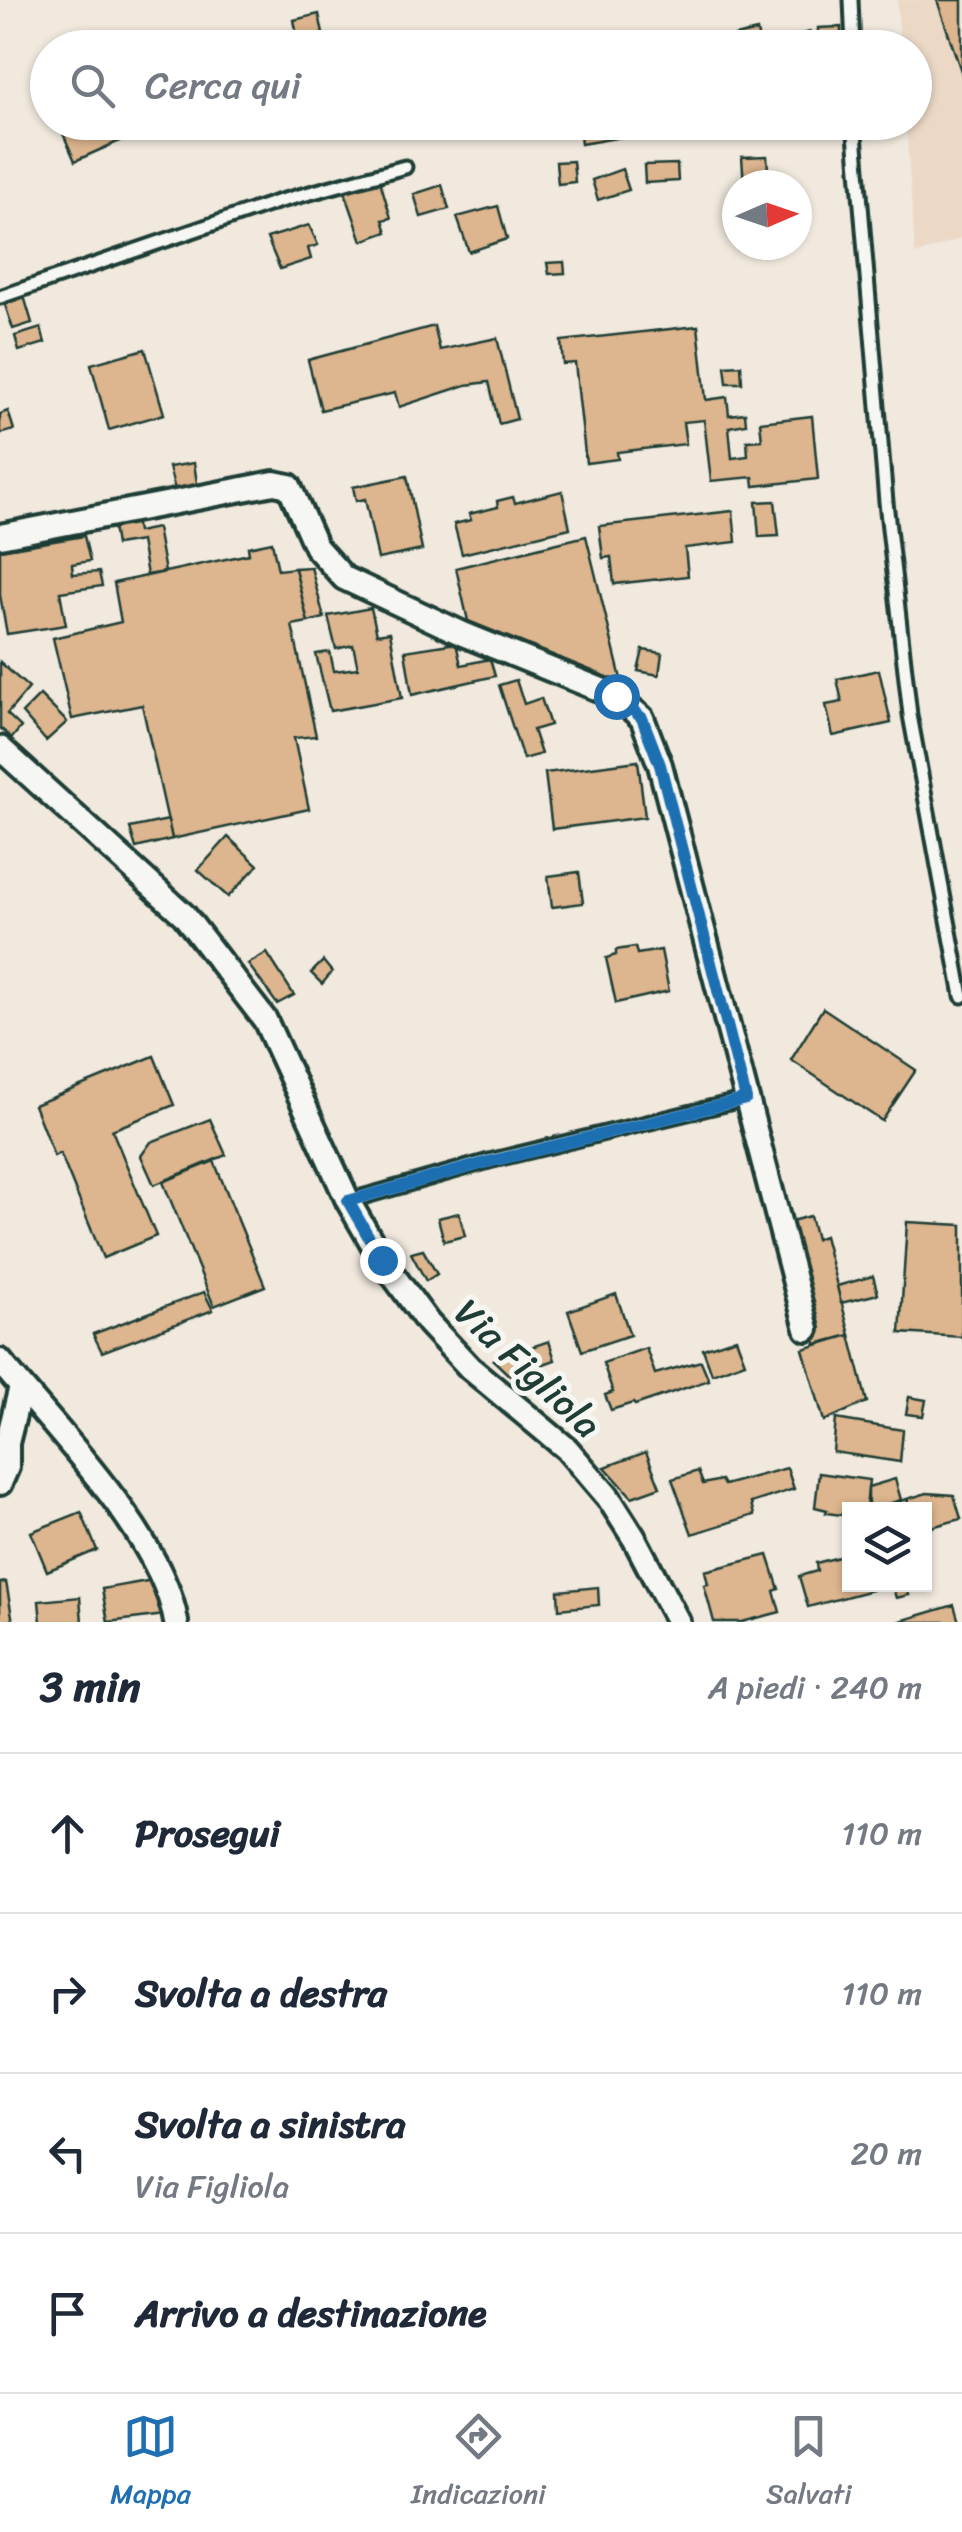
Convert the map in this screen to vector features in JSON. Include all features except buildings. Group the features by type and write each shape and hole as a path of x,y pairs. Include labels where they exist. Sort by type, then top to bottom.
{"street":[{"path":"0,536 274,483 289,486 316,547 344,578 463,634 616,696 642,718 660,765 807,1329"},
{"name":"Via Figliola","path":"0,748 184,915 265,1020 348,1201 382,1260 428,1323 470,1368 567,1450 608,1497 678,1622"},
{"path":"0,1360 74,1447 133,1530 162,1580 176,1622"},
{"path":"0,1483 7,1467 7,1443 21,1387"}],"lane":[{"path":"851,0 852,30"},
{"path":"856,140 886,502 910,715 962,996"},
{"path":"0,297 277,202 405,167"},
{"path":"348,1201 488,1162 746,1099"}],"shaded area":[{"path":"897,0 962,0 962,238 915,255 907,140 932,140 932,30 899,30"}],"route":[{"path":"382,1260 348,1201 488,1162 746,1099 660,765 642,718 616,696"}]}
